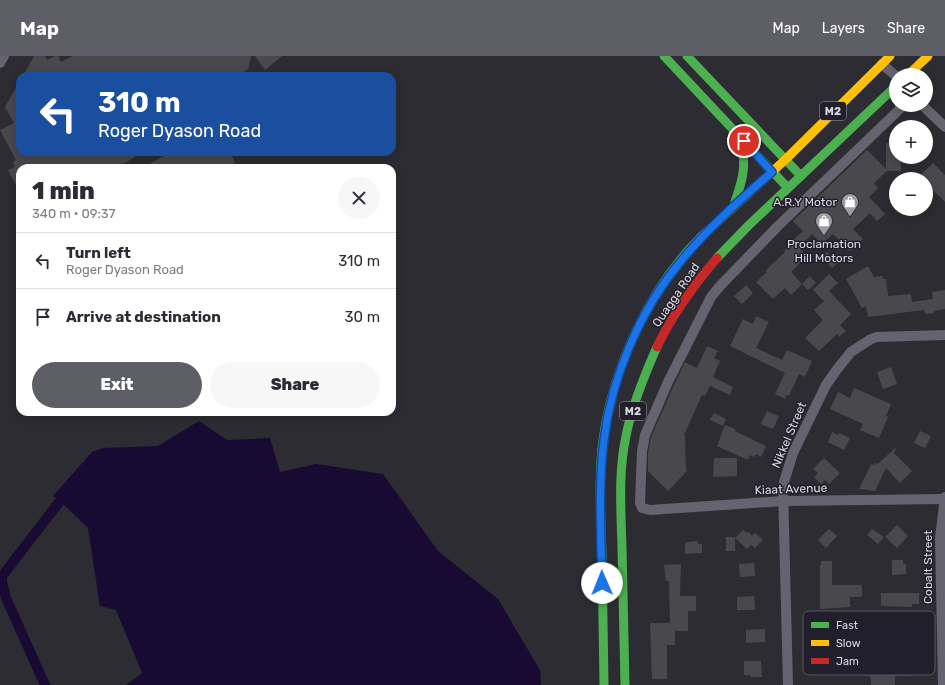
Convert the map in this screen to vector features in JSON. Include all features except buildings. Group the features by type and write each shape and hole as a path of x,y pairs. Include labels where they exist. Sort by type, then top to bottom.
{"main road":[{"path":"664,56 788,188"},
{"path":"687,56 801,176"},
{"name":"Quagga Road","path":"604,685 600,481 604,439 618,378 635,334 661,288 693,246 734,206 785,160 890,56"},
{"path":"915,68 928,56"},
{"name":"Quagga Road","path":"625,685 621,510 623,459 626,436 646,368 674,315 696,283 716,258 889,93"},
{"path":"734,131 741,150 743,165 742,178 734,206"}],"street":[{"path":"0,63 4,56"},
{"path":"882,64 889,70"},
{"name":"Kiaat Avenue","path":"897,112 787,217 731,274 711,297 668,382 645,435 640,471 640,505 644,509 654,510 783,502 945,498"},
{"path":"929,112 945,127"},
{"name":"Nikkel Street","path":"788,685 783,502 784,482 793,454 826,385 851,352 871,339 878,337 945,335"},
{"name":"Cobalt Street","path":"943,685 940,538 945,498"}],"shaded area":[{"path":"199,421 227,440 270,438 280,472 316,464 383,474 438,551 498,599 540,670 541,685 126,685 142,673 116,610 100,606 88,528 53,496 92,452 103,448 158,446"}],"waterway":[{"path":"45,685 6,598 2,576 60,501"}],"traffic: fast":[{"path":"664,56 788,188"},
{"path":"687,56 801,176"},
{"path":"717,258 749,225 889,93"},
{"path":"734,131 744,161 742,180 734,205"},
{"path":"604,685 600,483 601,454 608,413 615,385 636,331 665,280 682,257 701,237"},
{"path":"625,685 621,506 623,450 635,402 657,347"}],"traffic: slow":[{"path":"701,237 785,160 890,56"},
{"path":"915,68 928,56"}],"traffic: jam":[{"path":"657,347 669,323 700,279 717,258"}],"place":[{"name":"A.R.Y Motor","path":"850,217"},
{"name":"Proclamation Hill Motors","path":"824,236"}],"route":[{"path":"602,583 600,481 604,439 618,378 635,334 648,309 680,262 698,241 725,214 772,172 744,141"}]}
